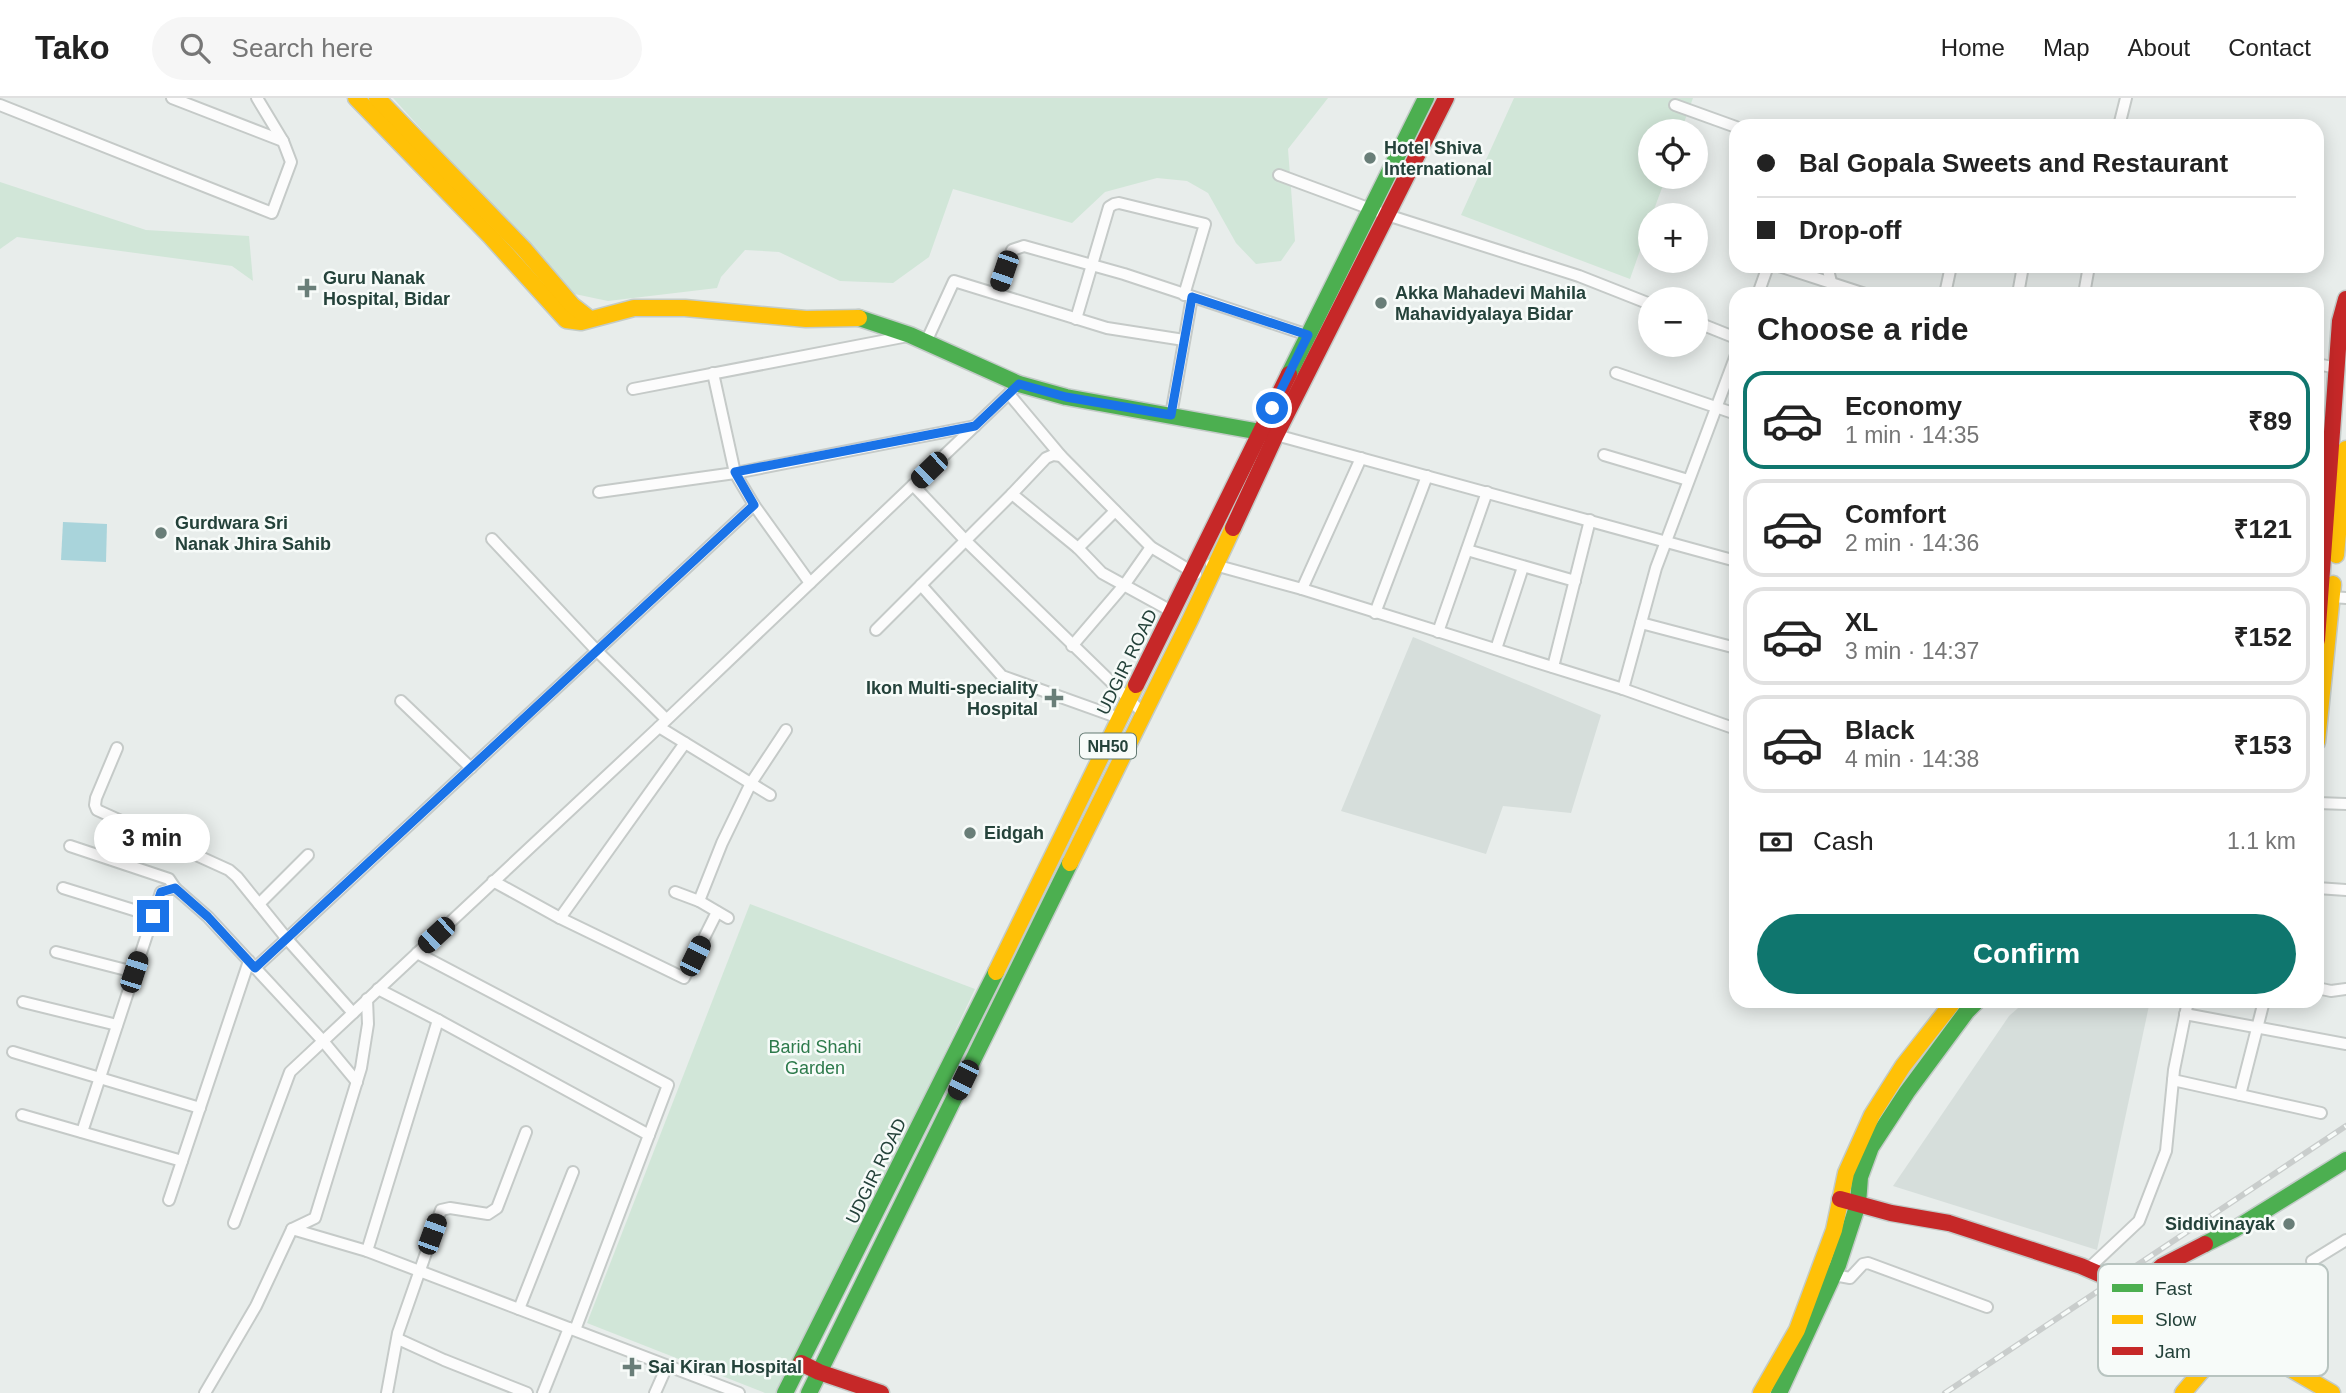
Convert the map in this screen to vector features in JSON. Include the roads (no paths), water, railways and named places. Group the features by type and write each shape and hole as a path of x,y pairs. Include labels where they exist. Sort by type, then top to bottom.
{"main road":[{"path":"356,98 490,236 566,320 581,322 634,309 685,307 806,320 858,318 926,342 1014,389 1268,433"},
{"path":"377,98 524,249 572,305 590,319"},
{"name":"UDGIR ROAD","path":"1268,433 1308,335 1426,98"},
{"name":"UDGIR ROAD","path":"788,1388 1173,612 1202,566 1268,433 1387,215 1446,98"},
{"path":"2324,568 2340,321 2346,300"},
{"path":"2324,696 2339,598 2327,537"},
{"name":"UDGIR ROAD","path":"813,1392 819,1372 1208,580 1202,566"},
{"path":"1761,1393 1797,1330 1834,1230 1846,1173 1872,1115 1903,1066 1949,1008"},
{"path":"1779,1393 1834,1275 1858,1204 1860,1177 1871,1147 1907,1092 1970,1008"},
{"path":"2166,1264 2235,1229 2346,1160"},
{"path":"1840,1199 1891,1213 1949,1223 2098,1273"},
{"path":"801,1363 819,1372 881,1393"},
{"path":"2183,1393 2197,1376"},
{"path":"2303,1376 2332,1393"},
{"path":"788,1388 813,1392"}],"street":[{"path":"172,98 283,141"},
{"path":"0,105 272,213 291,162 283,141 257,98"},
{"path":"2121,119 2126,98"},
{"path":"1675,105 1729,124"},
{"path":"1279,175 1387,215 1579,276 1638,299"},
{"path":"1076,319 1109,207 1119,203 1205,224 1188,296 1184,340 1171,415"},
{"path":"997,293 1012,250 1024,246 1092,265 1308,335"},
{"path":"1795,273 1828,287"},
{"path":"926,342 954,281 1107,328 1184,340"},
{"path":"2346,288 2346,300"},
{"path":"1708,327 1729,335"},
{"path":"633,389 910,335"},
{"path":"2324,365 2337,368"},
{"path":"1623,689 1656,568 1729,372"},
{"path":"713,373 735,472 754,505 810,583"},
{"path":"1616,373 1729,412"},
{"path":"234,1223 290,1072 1014,389 1061,456 1151,547 1202,566 1301,589 1496,649 1623,689 1729,727"},
{"path":"599,492 735,472 975,426"},
{"path":"1268,433 1729,560"},
{"path":"1604,455 1688,480"},
{"path":"876,630 1046,458 1061,456"},
{"path":"1301,589 1361,458"},
{"path":"1375,613 1427,476"},
{"path":"913,485 966,541 1130,701 1140,719 1121,719 1002,676 921,585"},
{"path":"1438,632 1487,492"},
{"path":"1012,494 1078,548 1102,573 1173,612"},
{"path":"169,1200 252,965 287,939 754,505"},
{"path":"1078,548 1115,511"},
{"path":"1553,667 1590,520"},
{"path":"492,539 662,723 685,743 770,795"},
{"path":"1072,646 1125,584 1151,547"},
{"path":"1467,550 1574,581"},
{"path":"1496,649 1522,567"},
{"path":"1641,623 1729,647"},
{"path":"401,701 471,768"},
{"path":"699,901 722,843 751,783 786,730"},
{"path":"560,918 685,743"},
{"path":"117,748 96,798 97,810 218,864 237,877 287,939 353,1013"},
{"path":"2324,803 2346,804"},
{"path":"70,845 169,878 175,888 208,917 323,1041 357,1082"},
{"path":"259,904 308,855"},
{"path":"493,881 560,918 684,978 717,912"},
{"path":"63,888 153,916"},
{"path":"82,1132 161,892 175,888"},
{"path":"2324,888 2346,890"},
{"path":"675,892 699,901 728,918"},
{"path":"56,952 134,972"},
{"path":"417,953 668,1085 572,1329 543,1393"},
{"path":"378,989 649,1135"},
{"path":"2324,990 2346,989"},
{"path":"205,1393 256,1306 292,1230 315,1218 357,1082 368,1024 367,999"},
{"path":"23,1002 117,1025"},
{"path":"2088,1269 2139,1221 2166,1151 2173,1080 2186,1008"},
{"path":"2240,1095 2262,1008"},
{"path":"2185,1014 2346,1044"},
{"path":"367,1251 438,1020"},
{"path":"13,1052 200,1108"},
{"path":"2173,1080 2321,1113"},
{"path":"22,1115 182,1161"},
{"path":"387,1393 398,1333 441,1210 450,1208 488,1214 497,1208 526,1132"},
{"path":"519,1309 573,1171"},
{"path":"292,1230 367,1251 667,1366 719,1390 739,1393"},
{"path":"2312,1261 2346,1240"},
{"path":"1834,1275 1850,1278 1863,1264 1868,1263 1987,1307"},
{"path":"398,1339 527,1393"},
{"path":"655,1393 667,1366"}],"water":[{"path":"63,522 107,524 106,562 61,560"}],"railway":[{"path":"2139,1264 2346,1126"},
{"path":"1945,1393 2098,1291"}],"place":[{"name":"Hotel Shiva International","path":"1370,158"},
{"name":"Guru Nanak Hospital, Bidar","path":"307,288"},
{"name":"Akka Mahadevi Mahila Mahavidyalaya Bidar","path":"1381,303"},
{"name":"Gurdwara Sri Nanak Jhira Sahib","path":"161,533"},
{"name":"Ikon Multi-speciality Hospital","path":"1054,698"},
{"name":"Eidgah","path":"970,833"},
{"name":"Siddivinayak","path":"2289,1224"},
{"name":"Sai Kiran Hospital","path":"632,1367"}],"park label":[{"name":"Barid Shahi Garden","path":"815,1058"}]}
